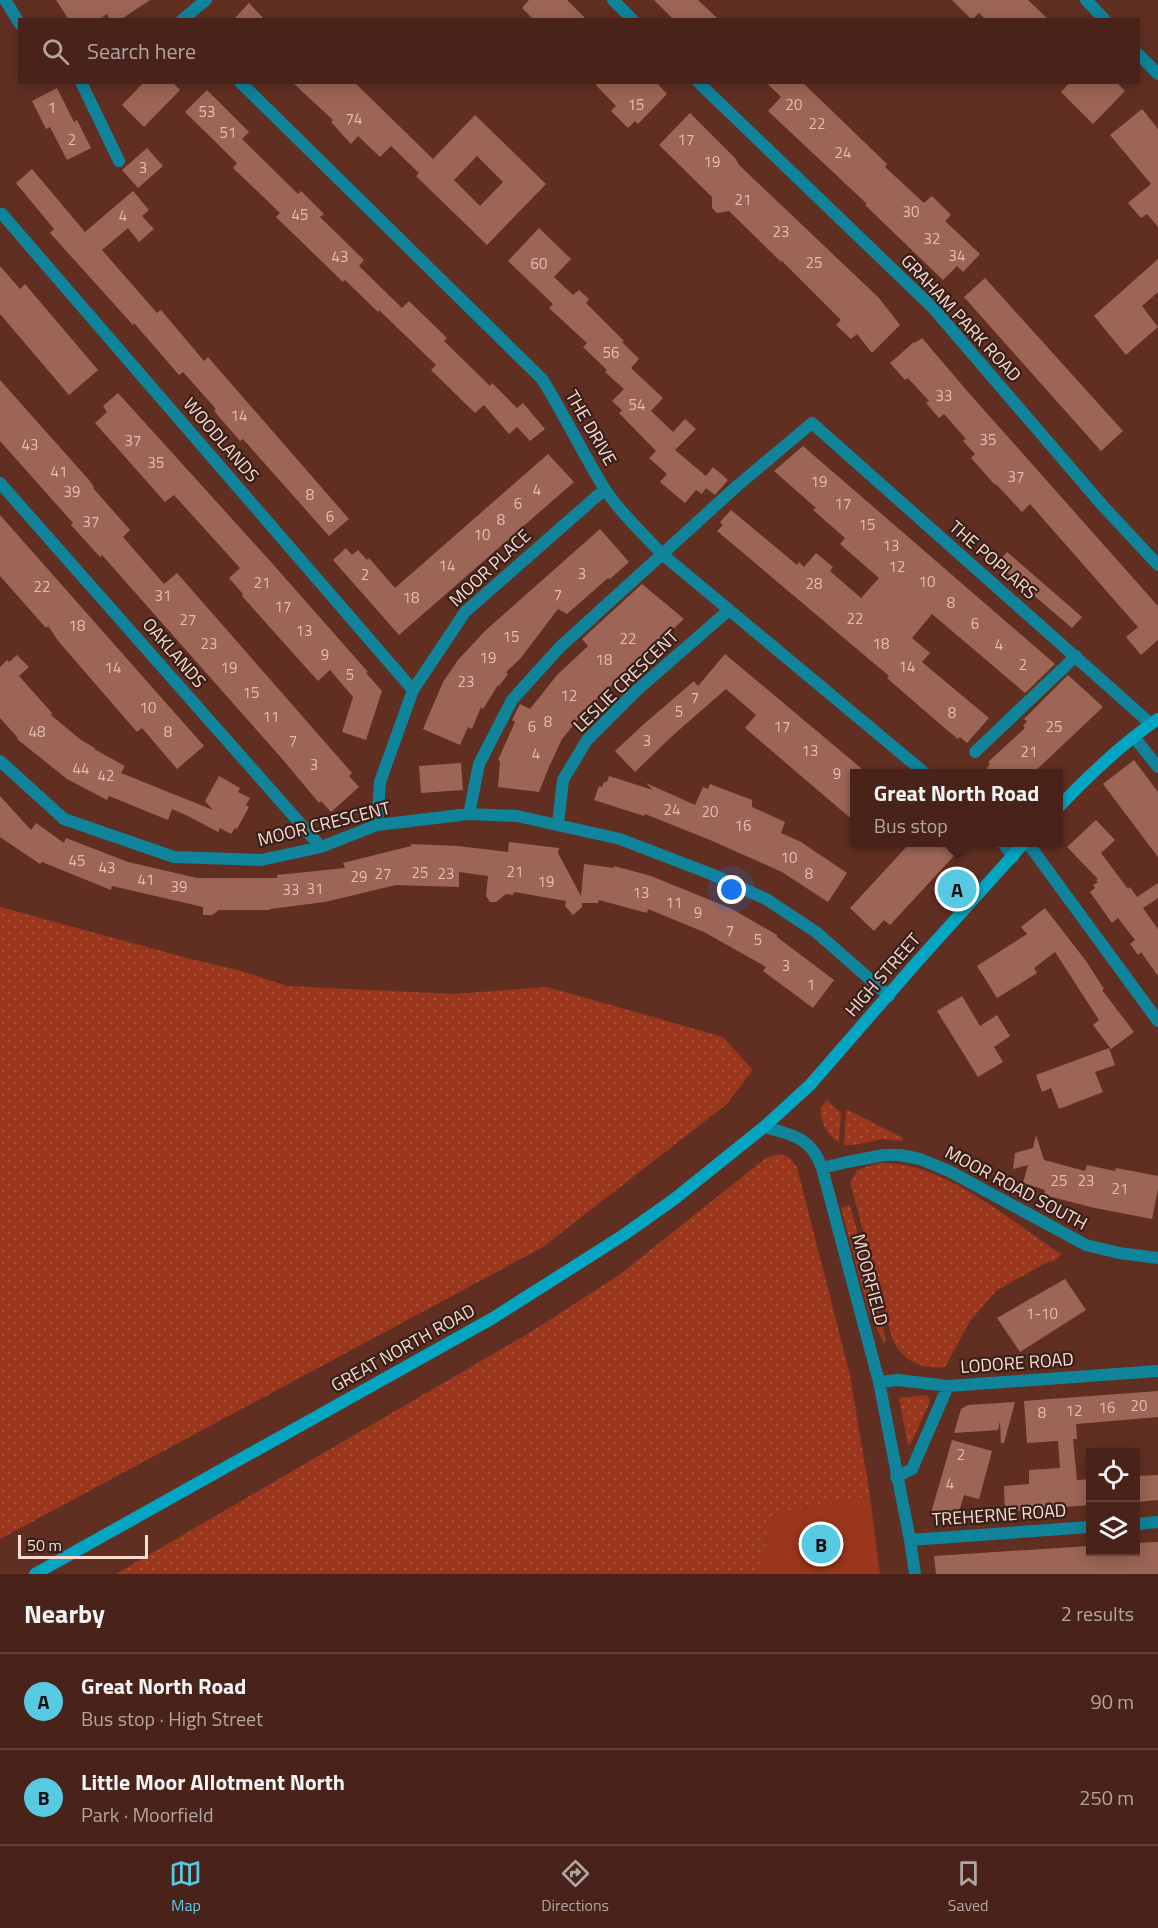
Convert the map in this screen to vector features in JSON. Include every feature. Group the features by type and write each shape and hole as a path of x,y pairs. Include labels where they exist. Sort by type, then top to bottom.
{"main road":[{"path":"1063,803 1082,782 1154,722"},
{"name":"HIGH STREET","path":"764,1126 827,1066 917,962 1022,847"},
{"name":"GREAT NORTH ROAD","path":"37,1573 493,1318 622,1236 673,1200 764,1126"}],"street":[{"path":"5,0 18,21"},
{"path":"185,18 206,0"},
{"path":"613,0 631,18"},
{"path":"1086,0 1103,18"},
{"path":"1140,56 1158,74"},
{"path":"82,84 118,161"},
{"name":"THE DRIVE","path":"242,84 542,379 605,489 631,521 663,554 921,769"},
{"name":"GRAHAM PARK ROAD","path":"700,84 934,309 1095,497 1158,565"},
{"name":"WOODLANDS","path":"1,214 413,690"},
{"name":"THE POPLARS","path":"663,554 737,486 812,423 1154,722"},
{"name":"OAKLANDS","path":"0,483 321,847"},
{"name":"MOOR PLACE","path":"377,825 380,782 413,690 465,612 605,489"},
{"path":"470,814 479,764 512,700 560,647 663,554"},
{"name":"LESLIE CRESCENT","path":"558,824 563,780 587,740 636,691 729,610"},
{"path":"975,752 1076,656"},
{"path":"1134,737 1158,766"},
{"name":"MOOR CRESCENT","path":"0,761 64,819 174,857 261,860 321,847 377,825 470,814 517,816 620,838 711,874 766,899 816,932 889,996"},
{"path":"1005,847 1013,857"},
{"path":"1029,847 1158,1021"},
{"name":"MOORFIELD","path":"764,1126 805,1142 815,1152 822,1168 879,1382 915,1574"},
{"name":"MOOR ROAD SOUTH","path":"822,1168 884,1155 920,1159 949,1171 1086,1245 1158,1258"},
{"name":"LODORE ROAD","path":"879,1382 898,1380 948,1386 1158,1371"},
{"path":"896,1477 912,1469 948,1386"},
{"path":"1140,1524 1158,1522"},
{"name":"TREHERNE ROAD","path":"910,1540 1086,1527"}],"shaded area":[{"path":"0,907 238,970 287,986 454,994 547,987 723,1037 753,1070 727,1104 543,1247 0,1539"},
{"path":"827,1100 841,1113 839,1143 828,1132 823,1122 821,1107"},
{"path":"846,1109 903,1138 902,1141 883,1139 844,1145"},
{"path":"779,1154 789,1157 797,1167 850,1375 870,1496 772,1515 760,1574 116,1574 534,1330 619,1275 766,1158"},
{"path":"878,1163 902,1165 927,1171 951,1182 997,1209 1061,1254 1056,1260 1048,1262 997,1290 970,1321 945,1367 928,1367 913,1362 906,1358 892,1338 850,1182 857,1170"},
{"path":"850,1205 886,1339 884,1343 869,1313 841,1208"},
{"path":"926,1395 930,1402 908,1445 899,1398"},
{"path":"870,1496 880,1574 760,1574 772,1515"}],"building":[{"path":"56,0 150,0 123,18 109,18 107,14 101,18 68,18"},
{"path":"529,0 567,0 585,18 532,18 522,8"},
{"path":"654,0 698,0 717,18 672,18"},
{"path":"952,0 1028,0 1047,18 984,18 979,13 974,18 970,18"},
{"path":"249,3 263,18 235,18"},
{"path":"142,84 174,84 180,90 144,127 122,105"},
{"path":"294,84 356,84 433,159 475,115 546,184 487,245 416,176 419,173 391,146 380,157 358,136 351,144 331,122 333,120","holes":["477,156 503,182 480,206 454,180"]},
{"path":"595,84 658,84 667,94 638,124 635,121 628,128 611,111 616,106"},
{"path":"768,84 804,84 887,164 885,167 924,203 932,196 951,215 945,221 980,254 963,272 957,266 943,280 865,205 867,204 768,111 781,97"},
{"path":"1068,84 1118,84 1125,91 1093,124 1061,92"},
{"path":"57,88 74,122 77,120 91,148 67,160 50,127 46,129 32,101"},
{"path":"207,90 249,132 242,139 298,194 301,191 324,214 320,217 364,260 359,266 402,308 409,301 447,338 444,341 490,386 492,383 517,408 523,403 545,429 530,441 517,427 509,434 484,405 475,413 431,370 436,365 379,310 378,312 345,280 343,282 276,217 280,213 233,168 237,163 185,112"},
{"path":"1142,109 1158,129 1158,227 1147,214 1141,218 1128,203 1151,184 1110,135"},
{"path":"690,113 735,158 739,165 879,298 900,325 872,353 857,334 851,339 836,325 841,320 729,211 717,213 712,208 712,197 659,145"},
{"path":"147,148 163,166 138,188 122,170"},
{"path":"32,169 85,232 133,191 149,210 142,216 154,229 139,242 128,228 102,250 157,313 161,310 204,361 208,357 349,519 329,536 243,439 240,441 214,411 216,409 183,372 179,375 134,323 133,325 50,233 54,229 16,183"},
{"path":"539,228 571,259 554,277 573,295 579,290 589,299 586,303 639,359 631,368 663,398 651,411 673,432 685,419 696,429 675,450 706,476 713,467 728,480 715,495 706,488 702,494 696,490 685,503 660,482 667,474 649,458 656,451 619,413 622,410 612,401 624,389 583,347 587,343 549,308 553,304 508,261"},
{"path":"1158,259 1158,292 1142,306 1158,327 1126,355 1094,316"},
{"path":"0,266 20,289 25,284 98,370 69,395 0,314"},
{"path":"985,278 1123,431 1101,451 964,297"},
{"path":"922,338 1158,606 1158,640 1141,655 1126,637 1138,627 1030,504 1022,512 995,485 971,458 975,454 963,441 966,439 944,414 939,418 926,403 929,401 908,378 905,380 890,363"},
{"path":"0,380 130,530 123,537 164,584 177,573 352,773 349,776 359,787 331,812 321,801 319,803 102,555 100,557 71,525 73,523 0,441"},
{"path":"118,393 271,562 382,691 366,740 342,732 353,697 330,670 318,681 242,596 243,594 229,578 240,568 174,495 165,502 95,423 107,412 103,406"},
{"path":"803,446 1055,664 1025,693 932,614 912,638 930,653 922,662 989,718 967,743 960,737 958,739 941,725 887,678 889,676 717,531 723,525 720,522 731,510 797,565 799,562 804,567 816,553 833,567 830,571 861,598 879,578 840,544 845,538 813,510 816,508 774,471"},
{"path":"548,454 574,482 399,635 333,560 346,548 352,555 358,550 367,560 369,558 395,588"},
{"path":"0,515 204,746 177,769 142,728 137,732 59,642 48,626 46,628 0,576"},
{"path":"600,529 629,562 567,614 558,609 520,659 506,672 508,674 483,709 481,707 472,729 468,727 460,745 423,729 443,682 458,660 485,631"},
{"path":"1007,552 1082,617 1072,628 997,564"},
{"path":"642,584 684,619 591,704 562,739 539,792 498,787 500,761 498,760 515,722 512,720 520,704 530,709 557,675 588,646 582,639"},
{"path":"725,654 862,769 850,769 850,818 745,728 756,715 726,689 635,772 615,751 694,681 698,686"},
{"path":"17,655 29,667 19,676 52,713 51,715 94,749 125,766 121,773 213,810 205,801 219,776 240,788 238,792 250,798 246,805 249,807 237,829 235,828 231,834 220,828 218,832 172,809 168,820 109,796 107,800 67,779 17,739 0,718 0,667"},
{"path":"1068,675 1103,707 1037,769 986,769 990,764 988,762 1025,728 1023,726 1027,721 1024,719"},
{"path":"1134,760 1158,792 1158,857 1103,784"},
{"path":"461,763 463,790 421,793 419,766"},
{"path":"609,776 653,790 646,783 695,805 703,787 708,789 710,784 752,800 752,807 785,822 781,833 801,842 847,873 828,902 782,872 710,840 645,814 644,816 594,800 599,786 602,787 604,782 607,782"},
{"path":"0,796 31,830 36,823 64,843 66,838 128,862 197,878 277,878 277,875 345,868 343,863 411,846 411,844 458,846 508,852 509,842 559,848 558,853 581,896 584,864 614,868 614,866 651,876 732,909 777,935 834,980 813,1008 763,971 766,967 704,932 648,909 647,913 599,900 598,903 582,903 582,907 573,915 565,906 566,901 514,892 513,895 506,894 496,902 490,902 486,896 488,876 459,872 459,887 396,885 325,902 270,910 219,910 212,915 203,915 203,907 112,886 111,890 42,862 40,864 0,837"},
{"path":"1096,820 1115,840 1101,853 1128,889 1130,887 1137,897 1158,883 1158,898 1143,908 1158,929 1158,976 1141,952 1138,955 1130,944 1135,940 1118,918 1112,923 1090,892 1095,888 1093,885 1098,882 1096,880 1098,879 1067,847"},
{"path":"906,847 962,847 890,925 884,920 874,931 850,908"},
{"path":"1045,908 1086,961 1104,989 1102,990 1134,1032 1111,1049 1093,1025 1099,1020 1055,952 1034,968 1037,973 997,998 977,966 1027,934 1021,927"},
{"path":"962,996 980,1026 997,1015 1010,1036 994,1047 1003,1062 978,1077 937,1011"},
{"path":"1109,1048 1115,1065 1095,1072 1103,1092 1059,1109 1051,1088 1042,1092 1036,1075"},
{"path":"1036,1135 1044,1160 1085,1171 1087,1165 1158,1176 1152,1219 1044,1195 1045,1190 1023,1183 1028,1165 1013,1169 1015,1153 1033,1148"},
{"path":"1065,1279 1086,1310 1020,1352 997,1318"},
{"path":"1158,1391 1158,1417 1076,1424 1077,1439 1073,1439 1077,1480 1086,1479 1086,1505 1005,1512 1004,1486 1029,1484 1029,1470 1060,1468 1058,1441 1027,1443 1024,1401"},
{"path":"1015,1402 1004,1443 1001,1443 1000,1421 998,1430 954,1433 961,1409 968,1405"},
{"path":"952,1440 992,1451 979,1499 964,1495 958,1515 948,1518 931,1513"},
{"path":"1158,1475 1158,1500 1140,1502 1140,1476"},
{"path":"1158,1542 1158,1574 936,1574 934,1556 1086,1546 1086,1556 1140,1556 1140,1543"}],"place":[{"name":"Great North Road","path":"957,889"},
{"name":"Little Moor Allotment North","path":"821,1544"}]}
